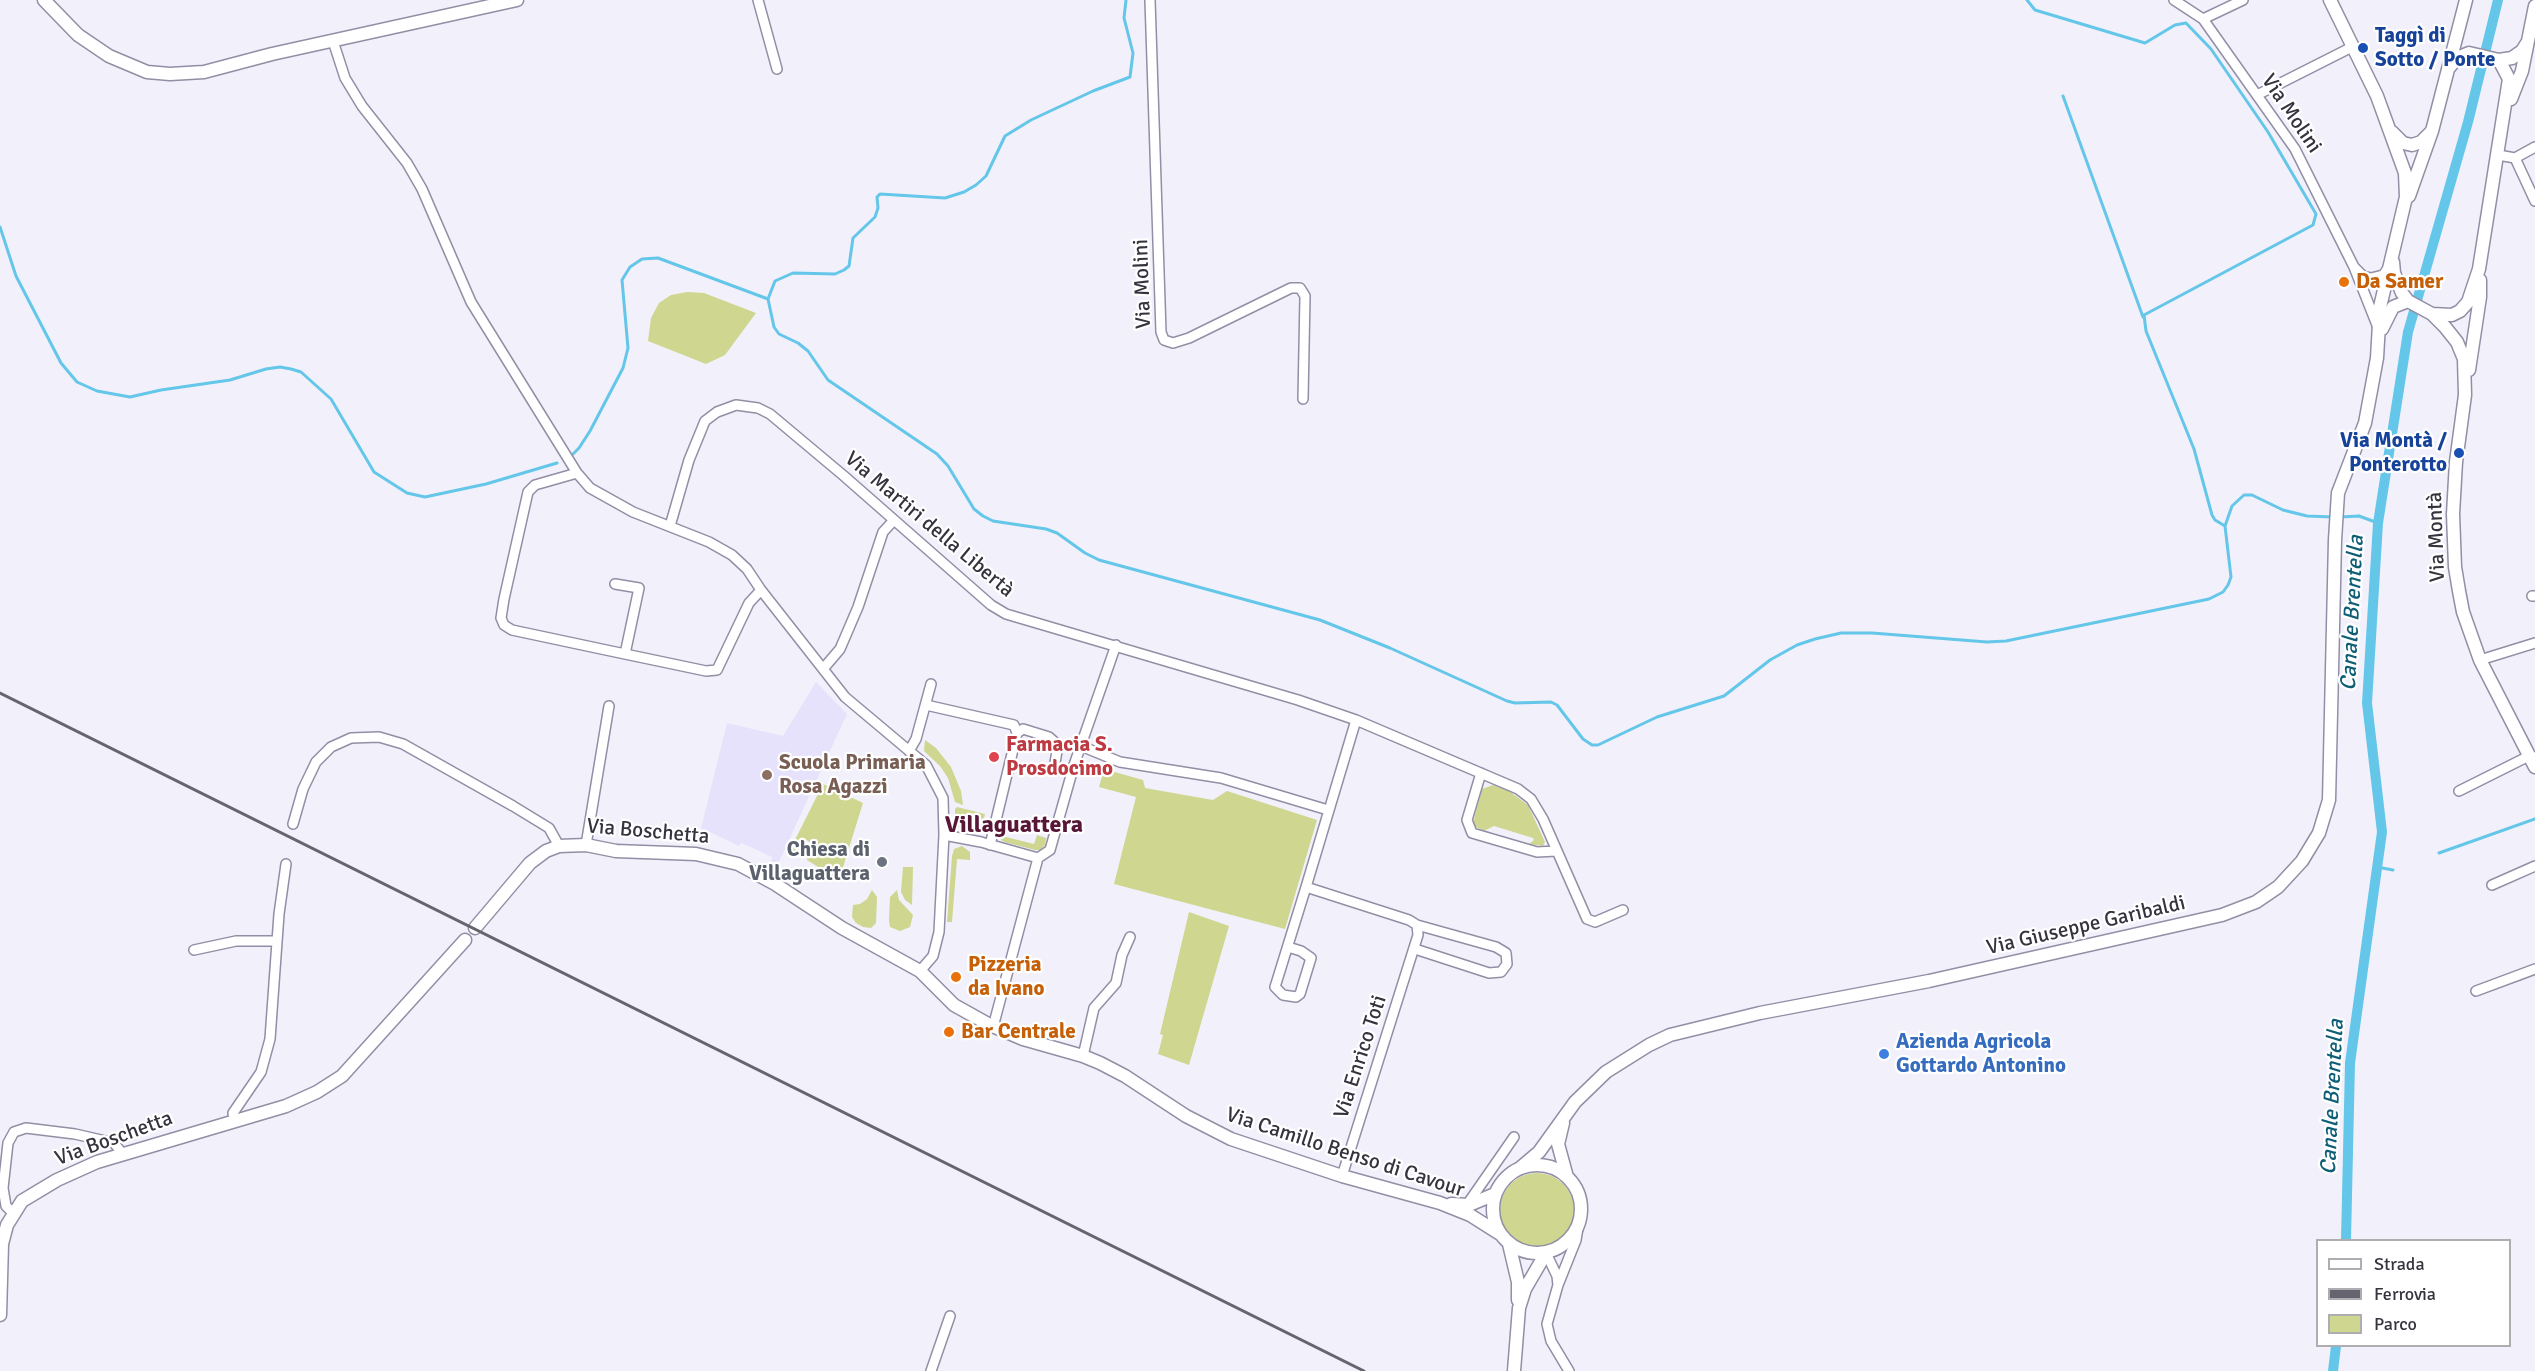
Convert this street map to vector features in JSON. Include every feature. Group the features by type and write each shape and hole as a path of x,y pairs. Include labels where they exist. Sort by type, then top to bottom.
{"main road":[{"path":"44,0 78,35 93,46 128,66 147,72 170,74 204,72 517,0"},
{"path":"2330,0 2378,96 2405,173 2406,206"},
{"path":"2379,333 2380,307 2389,267 2406,206 2432,132 2466,0"},
{"path":"2505,113 2522,70 2535,6"},
{"path":"2459,24 2463,44 2471,53 2497,60 2511,58 2522,51 2527,42"},
{"path":"2447,70 2457,58 2471,53"},
{"path":"2465,394 2480,297 2480,269 2509,79 2497,60"},
{"path":"2391,132 2403,143 2412,145 2421,142 2432,132"},
{"path":"2379,333 2393,307 2409,301 2402,293 2396,279 2393,252"},
{"path":"2431,314 2452,315 2460,311 2468,302 2480,269"},
{"name":"Via Montà","path":"2409,301 2431,314 2450,333 2464,359 2465,394 2456,462 2453,540 2455,567 2463,612 2480,660 2533,760"},
{"name":"Via Giuseppe Garibaldi","path":"1520,1168 1539,1152 1567,1113 1606,1072 1629,1056 1670,1035 1760,1013 1929,981 2222,915 2256,902 2278,887 2302,861 2319,833 2329,800 2337,504 2341,481 2365,423 2379,333"},
{"name":"Via Boschetta","path":"475,928 530,863 546,851 559,846 586,845 616,851 696,854 738,864 775,884 842,928 920,971"},
{"name":"Via Boschetta","path":"0,1315 2,1244 7,1225 22,1201 57,1180 122,1153 286,1106 316,1092 342,1076 465,940"},
{"name":"Via Camillo Benso di Cavour","path":"920,971 954,1005 993,1027 1023,1039 1083,1056 1125,1076 1186,1116 1231,1139 1342,1176 1465,1208 1500,1234"},
{"name":"Via Giuseppe Garibaldi","path":"1567,1113 1558,1144 1567,1177"},
{"path":"1545,1166 1567,1177 1579,1198 1581,1210 1579,1222 1567,1242 1546,1252 1533,1253 1521,1251 1509,1244 1500,1234 1493,1215 1495,1194 1501,1183 1520,1168 1545,1166"},
{"path":"1465,1208 1495,1194"},
{"path":"1509,1244 1518,1282 1519,1308 1514,1371"},
{"path":"1519,1308 1532,1276 1546,1252"}],"street":[{"path":"758,0 777,69"},
{"name":"Via Molini","path":"1150,0 1161,332 1164,340 1173,343 1189,338 1291,288 1300,288 1305,296 1303,399"},
{"name":"Via Molini","path":"2174,0 2203,20 2295,149 2354,267 2379,333"},
{"path":"2203,20 2243,0"},
{"path":"333,41 345,78 362,106 407,163 422,189 471,302 577,473 590,488 633,512 709,542 732,555 747,569 844,697 926,765 943,798 944,835 939,932 933,956 920,971"},
{"path":"2257,95 2354,46"},
{"path":"2498,155 2515,158 2535,147"},
{"path":"2515,158 2535,201"},
{"path":"2354,267 2363,276 2371,278 2383,274 2389,267"},
{"name":"Via Martiri della Libertà","path":"670,526 689,460 705,421 717,412 736,405 758,408 770,414 991,605 1006,614 1298,699 1356,720 1518,789 1531,799 1543,819 1587,919 1595,922 1623,910"},
{"path":"577,473 535,485 528,492 501,618 504,625 512,630 706,672 717,670 749,603 761,590"},
{"path":"823,669 840,649 858,607 883,532 894,520"},
{"path":"615,584 639,588 625,654"},
{"path":"2480,660 2535,643"},
{"path":"993,1027 1038,858 1050,850 1072,771 1116,645"},
{"path":"909,751 916,739 931,684"},
{"path":"926,705 1014,725 1017,733 990,844"},
{"path":"586,845 609,706"},
{"path":"1288,946 1311,958 1300,994 1290,998 1275,987 1356,720"},
{"path":"1017,733 1023,729 1050,737 1058,745 1055,763"},
{"name":"Via Boschetta","path":"293,824 303,789 316,762 331,747 351,738 379,737 403,744 513,806 549,828 559,846"},
{"path":"1081,746 1120,762 1221,778 1328,810"},
{"name":"Via Montà","path":"2459,791 2533,760"},
{"path":"1481,773 1467,820 1472,833 1536,852 1556,851"},
{"path":"944,835 990,844 1038,858"},
{"path":"234,1121 233,1113 261,1072 270,1039 285,864"},
{"path":"2492,885 2535,866"},
{"path":"1306,887 1409,920 1417,925 1496,947 1506,953 1507,964 1501,972 1489,973 1415,949"},
{"name":"Via Enrico Toti","path":"1342,1176 1415,949 1418,935 1417,925"},
{"path":"1083,1056 1094,1008 1116,983 1122,955 1130,937"},
{"path":"194,950 236,941 277,940"},
{"path":"2476,991 2535,969"},
{"path":"13,1213 4,1201 3,1188 8,1143 14,1132 26,1128 75,1134 114,1143 122,1153"},
{"path":"1465,1208 1514,1137"},
{"path":"1569,1371 1551,1341 1547,1324 1558,1285 1576,1240 1579,1222"},
{"path":"1546,1252 1557,1276 1558,1285"},
{"path":"1532,1276 1540,1272 1549,1273 1558,1285"},
{"path":"931,1371 950,1316"}],"shaded area":[{"name":"Scuola Primaria Rosa Agazzi","path":"816,682 847,714 778,864 771,861 772,857 766,854 741,843 739,846 701,828 727,723 783,736"}],"green space":[{"path":"687,292 704,293 756,313 725,355 706,364 648,341 651,318 659,303 671,295"},
{"path":"925,740 936,748 951,767 961,791 963,805 955,802 948,778 940,766 924,751"},
{"path":"1104,769 1143,780 1145,788 1213,800 1227,791 1317,820 1285,929 1114,884 1136,797 1099,787"},
{"path":"823,784 863,803 839,880 807,860 811,843 805,839 795,858 788,854"},
{"path":"1493,785 1509,791 1528,805 1545,842 1543,846 1529,844 1534,840 1533,838 1494,826 1484,831 1476,827 1473,823 1482,789"},
{"path":"957,807 985,814 982,826 987,827 985,831 975,833 960,829 955,822"},
{"path":"1001,826 1008,828 1006,837 1034,844 1037,835 1046,838 1045,845 1040,850 1035,850 1004,842 1000,839"},
{"path":"962,846 970,852 970,860 957,859 952,922 947,922 952,856 954,849"},
{"path":"903,867 913,867 912,905 905,900 901,892"},
{"path":"872,890 877,897 876,923 871,928 863,927 852,917 853,905 860,904 867,899"},
{"path":"897,890 899,900 913,915 910,927 900,931 890,927 889,921 890,897"},
{"path":"1189,912 1229,926 1189,1065 1158,1054 1163,1035 1160,1034"},
{"path":"1544,1173 1564,1183 1572,1196 1574,1210 1572,1224 1564,1237 1551,1245 1530,1247 1510,1237 1502,1224 1500,1203 1510,1183 1523,1175"}],"waterway":[{"path":"768,299 775,281 793,273 835,274 849,266 853,238 875,217 878,208 877,197 880,194 945,198 964,192 986,176 1005,136 1031,120 1093,91 1130,77 1133,53 1124,18 1126,0"},
{"path":"2027,0 2035,10 2145,43 2175,25 2186,23 2211,49 2268,132 2316,214 2313,225 2144,315 2146,331 2194,449 2212,515 2215,520 2225,526"},
{"name":"Canale Brentella","path":"2346,1239 2350,1063 2382,832 2367,703 2378,523 2408,332 2468,122 2498,0"},
{"path":"2063,96 2143,317"},
{"path":"0,227 16,276 61,363 77,382 97,391 130,397 230,380 266,369 280,367 301,372 331,399 374,472 407,493 425,497 486,484 557,463"},
{"path":"572,455 590,431 623,368 628,348 622,280 630,267 642,259 658,258 768,299 774,327 779,334 798,343 808,351 828,380 937,454 948,466 974,509 983,516 993,521 1046,529 1057,533 1099,560 1320,620 1390,648 1507,701 1515,703 1551,702 1557,705 1583,739 1592,745 1598,745 1657,717 1724,696 1770,660 1797,645 1815,639 1841,633 1872,633 1987,642 2006,641 2209,599 2223,592 2231,577 2225,526 2232,506 2244,495 2252,495 2283,510 2307,516 2333,517"},
{"path":"2340,517 2359,516 2378,523"},
{"path":"2439,853 2535,819"},
{"path":"2377,867 2393,870"},
{"name":"Canale Brentella","path":"2333,1371 2336,1347"}],"railway":[{"path":"0,693 1364,1371"}],"place":[{"name":"Taggì di Sotto / Ponte","path":"2363,48"},
{"name":"Da Samer","path":"2344,282"},
{"name":"Via Montà / Ponterotto","path":"2459,453"},
{"name":"Farmacia S. Prosdocimo","path":"994,757"},
{"name":"Scuola Primaria Rosa Agazzi","path":"767,775"},
{"name":"Chiesa di Villaguattera","path":"882,862"},
{"name":"Pizzeria da Ivano","path":"956,977"},
{"name":"Bar Centrale","path":"949,1032"},
{"name":"Azienda Agricola Gottardo Antonino","path":"1884,1054"}],"district":[{"name":"Villaguattera","path":"1014,826"}]}
